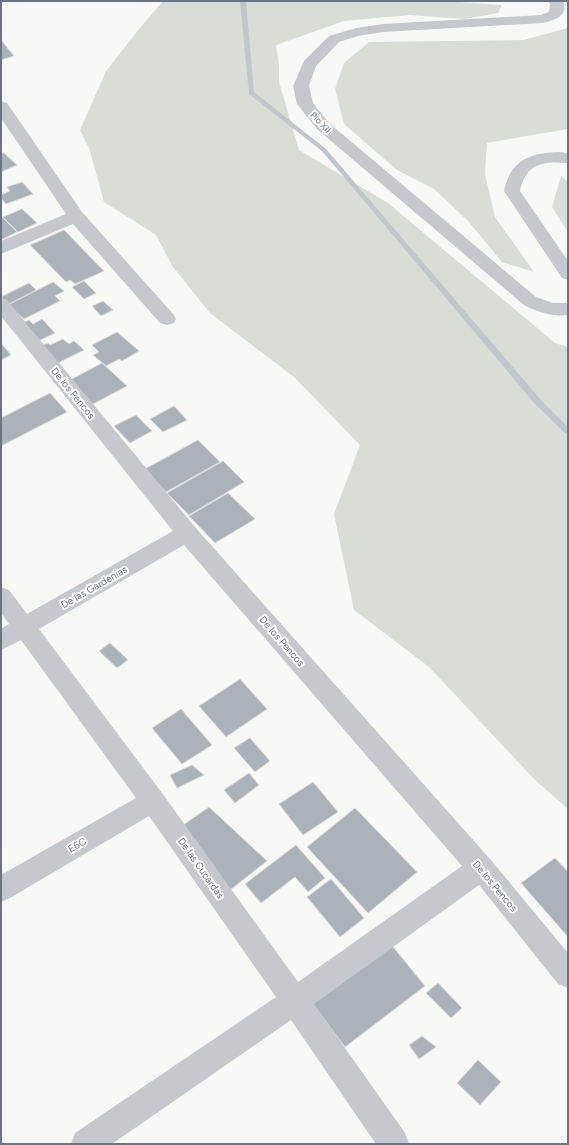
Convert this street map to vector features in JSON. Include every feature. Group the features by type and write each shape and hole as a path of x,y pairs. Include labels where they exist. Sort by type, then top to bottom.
{"street":[{"name":"Pío XII","path":"555,1 557,3 556,14 543,19 382,28 356,32 334,39 309,64 301,86 305,104 323,126 530,301 547,309 560,311 568,309"},
{"path":"1,106 76,216 167,319"},
{"path":"568,158 552,156 532,161 519,170 513,180 512,191 568,274"},
{"path":"1,248 76,216"},
{"name":"De los Pencos","path":"1,304 187,534 481,868 568,974"},
{"name":"De las Gardenias","path":"1,640 187,534"},
{"name":"De las Cucardas","path":"1,596 153,801 295,1001 394,1144"},
{"name":"E6C","path":"1,889 153,801"},
{"path":"86,1144 295,1001 481,868"}],"shaded area":[{"path":"163,1 444,1 502,5 498,13 465,19 409,15 344,21 276,45 279,65 279,82 299,150 388,203 555,343 568,347 568,809 535,780 429,667 354,610 334,514 360,445 295,378 210,313 173,267 156,235 104,202 89,148 80,130 106,71"},
{"path":"568,28 568,129 487,143 485,174 495,217 534,272 502,262 468,221 434,189 397,170 344,124 335,89 344,63 369,42 523,40"},
{"path":"561,176 568,182 568,232 552,207"}],"building":[{"path":"1,40 14,56 1,60"},
{"path":"4,153 17,165 1,172 1,154"},
{"path":"22,182 33,194 6,204 1,198 1,195 10,191 7,187"},
{"path":"22,209 37,223 18,232 3,217"},
{"path":"1,216 17,232 3,239 1,237"},
{"path":"64,230 104,271 75,284 70,280 66,282 30,245"},
{"path":"84,281 96,293 84,299 72,287"},
{"path":"53,282 64,291 55,296 60,301 24,319 8,305"},
{"path":"29,283 36,290 9,304 1,297"},
{"path":"103,301 113,310 101,316 92,306"},
{"path":"42,319 55,333 38,341 21,324 29,320 33,324"},
{"path":"117,332 139,351 122,361 119,359 106,366 93,355 99,352 92,345"},
{"path":"63,339 69,344 74,341 84,350 58,363 40,346 48,343 50,345"},
{"path":"1,343 11,355 1,360"},
{"path":"102,363 127,386 93,404 68,381"},
{"path":"50,393 67,412 1,446 1,418"},
{"path":"174,406 187,420 163,432 150,419"},
{"path":"136,415 152,431 130,443 114,426"},
{"path":"198,440 220,462 166,492 145,469"},
{"path":"223,461 244,482 189,515 167,493"},
{"path":"228,493 255,519 215,543 189,516"},
{"path":"110,643 128,660 117,668 99,651"},
{"path":"240,679 267,709 226,737 199,706"},
{"path":"181,709 212,745 182,764 152,728"},
{"path":"250,738 270,761 255,772 234,748"},
{"path":"192,765 204,775 177,788 170,775"},
{"path":"249,773 259,785 235,803 224,790"},
{"path":"313,782 338,812 303,835 279,804"},
{"path":"209,807 267,861 225,894 179,828"},
{"path":"355,808 417,872 368,913 307,847"},
{"path":"296,845 325,878 308,892 295,877 261,903 245,884"},
{"path":"555,858 568,872 568,937 521,883"},
{"path":"331,879 364,918 340,937 307,897"},
{"path":"389,942 425,986 345,1047 310,1000"},
{"path":"438,983 462,1008 451,1018 426,993"},
{"path":"422,1036 436,1047 419,1059 409,1045"},
{"path":"478,1060 501,1082 480,1105 457,1083"}],"waterway":[{"path":"243,1 251,93 324,150 538,402 568,431"}]}
